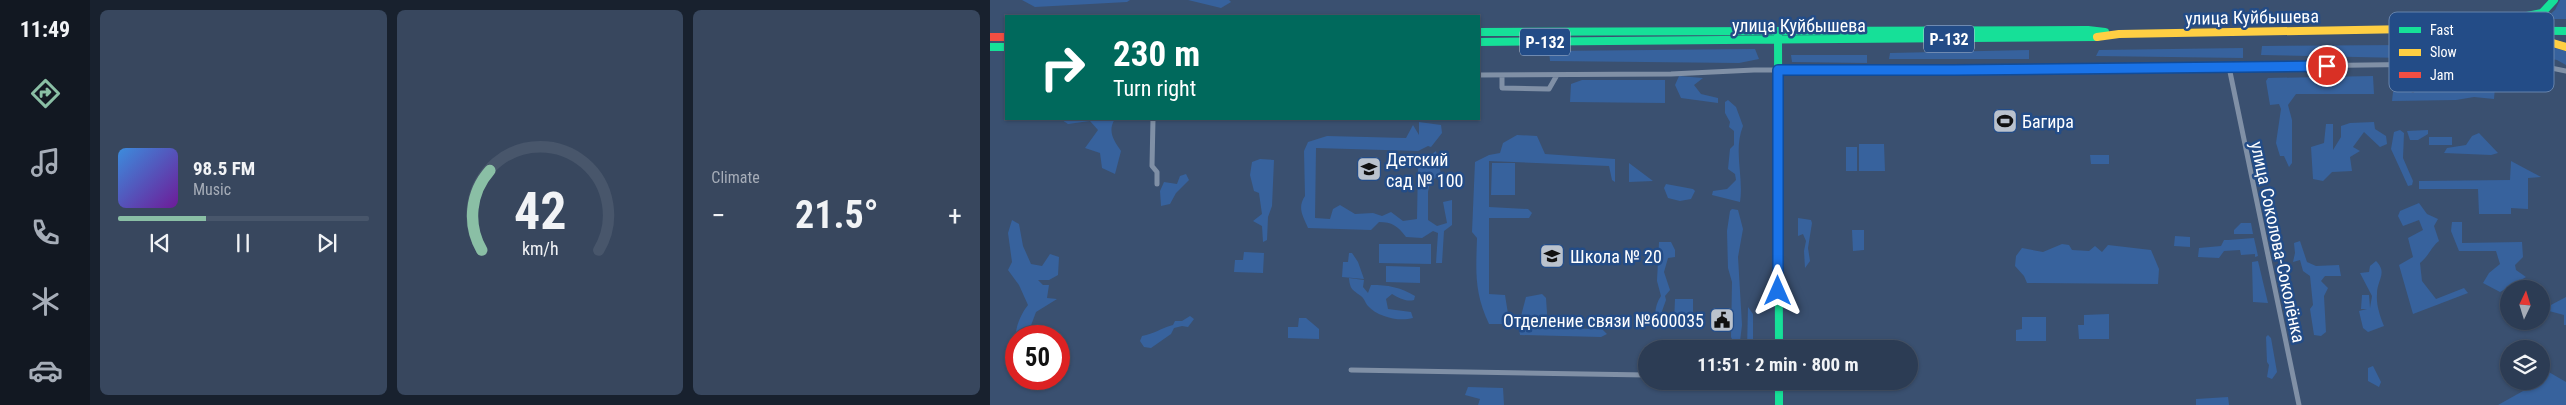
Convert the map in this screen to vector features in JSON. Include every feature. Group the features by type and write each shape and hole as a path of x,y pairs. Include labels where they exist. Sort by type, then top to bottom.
{"main road":[{"name":"Р-132","path":"2543,12 2554,0"},
{"name":"улица Куйбышева","path":"1480,42 2089,38 2120,34 2389,29"},
{"name":"улица Куйбышева","path":"1480,32 2088,30 2120,34"},
{"path":"1778,31 1779,340"},
{"path":"990,37 1005,37"},
{"path":"2554,43 2566,47"},
{"path":"990,47 1005,47"},
{"path":"1779,390 1780,405"}],"street":[{"path":"1480,75 1778,70 2389,65"},
{"name":"улица Соколова-Соколёнка","path":"2230,67 2232,85 2299,405"},
{"path":"1502,75 1502,88 1549,89 1557,75"},
{"path":"1153,120 1152,166 1157,172 1157,184"},
{"path":"1351,370 1638,374"}],"shaded area":[{"path":"1022,0 1130,0 1127,2 1035,7"},
{"path":"1188,0 1229,0 1231,2 1221,8"},
{"path":"2560,0 2566,0 2566,19 2554,19 2553,12"},
{"path":"2389,45 2389,58 2261,55 2262,46"},
{"path":"2243,48 2243,58 2096,56 2099,50"},
{"path":"2554,48 2566,51 2566,65 2554,59"},
{"path":"1755,49 1759,59 1739,63 1550,61 1549,51"},
{"path":"2029,50 2029,59 1889,59 1890,53"},
{"path":"1791,55 1867,55 1867,63 1792,62"},
{"path":"1679,76 1703,78 1694,85 1701,94 1718,98 1718,103 1681,98 1675,85"},
{"path":"2373,76 2374,94 2296,94 2288,105 2292,120 2292,163 2289,167 2284,156 2280,156 2276,143 2281,109 2279,104 2270,105 2266,81 2268,78"},
{"path":"1582,80 1665,80 1665,103 1570,102 1571,84"},
{"path":"2393,92 2495,92 2494,99 2474,97 2456,100 2392,101"},
{"path":"1728,100 1736,107 1743,126 1739,145 1740,202 1712,195 1713,191 1727,189 1736,180 1735,174 1728,169 1730,149 1734,145 1734,131 1729,127 1730,122 1725,113 1725,102"},
{"path":"1062,120 1114,120 1112,132 1114,140 1121,151 1115,174 1102,168 1100,153 1085,148 1098,130 1090,121 1068,124"},
{"path":"1419,122 1441,125 1442,133 1431,147 1428,146 1418,151 1316,148 1315,218 1330,219 1333,209 1340,205 1355,214 1373,213 1382,216 1391,212 1403,221 1417,219 1418,165 1436,151 1441,174 1430,182 1428,220 1437,226 1447,223 1443,202 1452,200 1452,225 1444,231 1442,263 1436,263 1438,233 1433,231 1422,238 1406,237 1394,225 1379,222 1371,230 1308,228 1301,204 1305,196 1304,151 1308,142 1327,136 1406,138 1413,125 1419,135"},
{"path":"2374,122 2375,129 2386,136 2387,144 2380,147 2364,132 2353,147 2360,151 2350,157 2352,171 2332,172 2323,181 2313,179 2311,147 2324,143 2326,124 2333,124 2333,150 2341,137 2341,126 2350,123"},
{"path":"2400,130 2404,133 2403,158 2413,181 2412,185 2408,186 2391,149 2394,132"},
{"path":"2428,130 2428,134 2418,140 2410,140 2407,131"},
{"path":"2479,133 2498,153 2491,155 2444,153 2447,148 2466,145 2472,136"},
{"path":"1517,135 1537,136 1545,154 1615,159 1615,182 1612,180 1609,166 1489,161 1489,207 1528,209 1532,213 1529,218 1489,218 1489,294 1505,295 1509,320 1521,316 1526,297 1542,294 1546,298 1548,328 1602,329 1607,334 1601,337 1520,335 1518,324 1489,324 1484,313 1477,282 1477,238 1472,232 1475,162 1489,155 1500,153 1503,143"},
{"path":"2429,137 2452,137 2452,145 2429,145"},
{"path":"1859,144 1884,144 1885,171 1859,171"},
{"path":"1846,147 1857,147 1857,171 1846,171"},
{"path":"2090,155 2109,155 2109,164 2091,164"},
{"path":"1260,159 1274,160 1272,206 1268,217 1267,240 1263,242 1262,226 1253,221 1262,214 1259,193 1254,191 1250,175 1252,162"},
{"path":"2511,161 2541,177 2528,178 2528,209 2511,208 2511,214 2479,214 2478,189 2419,189 2419,181 2510,180"},
{"path":"1492,163 1515,163 1515,195 1491,195"},
{"path":"1629,163 1653,181 1629,182"},
{"path":"1186,174 1189,180 1176,193 1170,204 1161,206 1160,191 1164,182 1177,184 1180,176"},
{"path":"1666,184 1695,191 1691,199 1680,201 1668,198 1664,188"},
{"path":"2419,203 2427,214 2438,219 2434,226 2439,241 2420,263 2422,281 2436,299 2464,288 2468,293 2413,314 2399,265 2413,257 2408,238 2423,230 2419,220 2403,226 2398,216 2400,211"},
{"path":"1732,209 1738,210 1743,229 1738,257 1742,325 1740,340 1732,340 1731,337 1732,282 1728,268 1727,231 1730,211"},
{"path":"1798,218 1811,220 1812,223 1808,248 1810,261 1805,268 1804,251 1806,241 1803,234 1798,236"},
{"path":"1012,220 1019,224 1023,246 1031,264 1042,266 1050,254 1059,257 1058,275 1049,280 1038,280 1043,285 1049,285 1047,298 1057,299 1036,312 1031,325 1018,325 1021,315 1028,305 1019,285 1008,270 1012,262 1008,233"},
{"path":"2452,222 2462,222 2462,243 2522,242 2523,257 2515,265 2516,270 2526,277 2521,280 2500,280 2500,292 2483,283 2489,273 2500,264 2496,251 2459,251 2451,231"},
{"path":"2241,223 2251,223 2253,234 2234,234 2234,230"},
{"path":"1852,230 1864,230 1864,250 1853,251"},
{"path":"2175,236 2190,237 2190,247 2174,246"},
{"path":"2254,238 2258,256 2255,257 2255,254 2241,255 2240,250 2224,251 2219,258 2198,257 2199,248 2221,246 2224,240"},
{"path":"2300,241 2307,262 2316,266 2339,265 2341,276 2325,276 2321,281 2328,288 2324,296 2326,332 2321,336 2314,335 2310,309 2313,305 2310,276 2303,271 2300,260 2293,262 2295,253 2294,243"},
{"path":"1659,242 1671,242 1675,250 1675,257 1668,258 1664,272 1670,290 1665,296 1666,300 1661,314 1672,321 1666,327 1657,325 1656,317 1656,306 1661,296 1657,281"},
{"path":"1379,244 1431,244 1431,264 1379,263"},
{"path":"2062,244 2069,245 2072,250 2089,251 2095,246 2102,252 2108,245 2151,250 2159,269 2158,284 2027,283 2024,276 2015,266 2016,256 2022,248 2043,252"},
{"path":"1244,252 1264,253 1263,273 1234,272 1235,260 1243,260"},
{"path":"1349,253 1352,253 1358,262 1364,279 1342,277 1343,262 1348,262"},
{"path":"2258,261 2268,303 2253,302 2252,262"},
{"path":"2376,261 2382,273 2377,289 2377,298 2384,326 2368,332 2363,328 2359,311 2367,309 2361,309 2362,295 2369,295 2370,308 2372,296 2360,273 2369,272 2370,266"},
{"path":"1386,266 1420,267 1420,283 1386,282"},
{"path":"1349,278 1364,280 1363,287 1368,293 1371,285 1383,285 1394,287 1415,296 1414,300 1408,300 1392,294 1386,299 1388,309 1411,312 1413,318 1395,319 1383,316 1372,310 1362,297 1352,289"},
{"path":"2566,297 2566,325 2564,325 2564,315 2550,311 2550,305"},
{"path":"1675,299 1693,299 1693,324 1674,323"},
{"path":"1748,307 1753,314 1753,340 1747,340"},
{"path":"2109,314 2109,339 2079,339 2078,325 2084,325 2084,315"},
{"path":"1190,316 1194,319 1188,327 1174,328 1171,334 1151,348 1144,347 1140,341 1142,336 1173,325 1175,321 1182,321"},
{"path":"2022,317 2046,317 2046,341 2016,341 2016,330 2022,329"},
{"path":"1299,318 1306,318 1319,329 1319,339 1288,338 1288,327 1298,327"},
{"path":"2268,335 2271,338 2277,372 2272,379 2267,377 2269,365 2267,362 2266,337"},
{"path":"2373,366 2381,382 2379,387 2368,381 2368,368"},
{"path":"2550,373 2566,382 2566,405 2498,405 2525,390 2550,390"},
{"path":"1468,387 1503,388 1504,405 1478,405 1480,399 1465,395"},
{"path":"2228,397 2229,405 2196,405 2196,399"}],"traffic: fast":[{"path":"2543,12 2554,0"},
{"path":"1480,32 2088,30 2105,32"},
{"path":"2554,31 2566,31"},
{"path":"1778,36 1779,340"},
{"path":"1480,42 2097,37"},
{"path":"990,47 1005,47"},
{"path":"1779,390 1779,405"}],"traffic: slow":[{"path":"2097,37 2119,34 2389,29"},
{"path":"2554,43 2566,47"}],"traffic: jam":[{"path":"990,37 1005,37"}],"place":[{"name":"Багира","path":"2005,121"},
{"name":"Детский сад № 100","path":"1369,169"},
{"name":"Школа № 20","path":"1552,256"},
{"name":"Отделение связи №600035","path":"1722,320"}],"route":[{"path":"1778,291 1778,70 1898,71 2327,66"}]}
